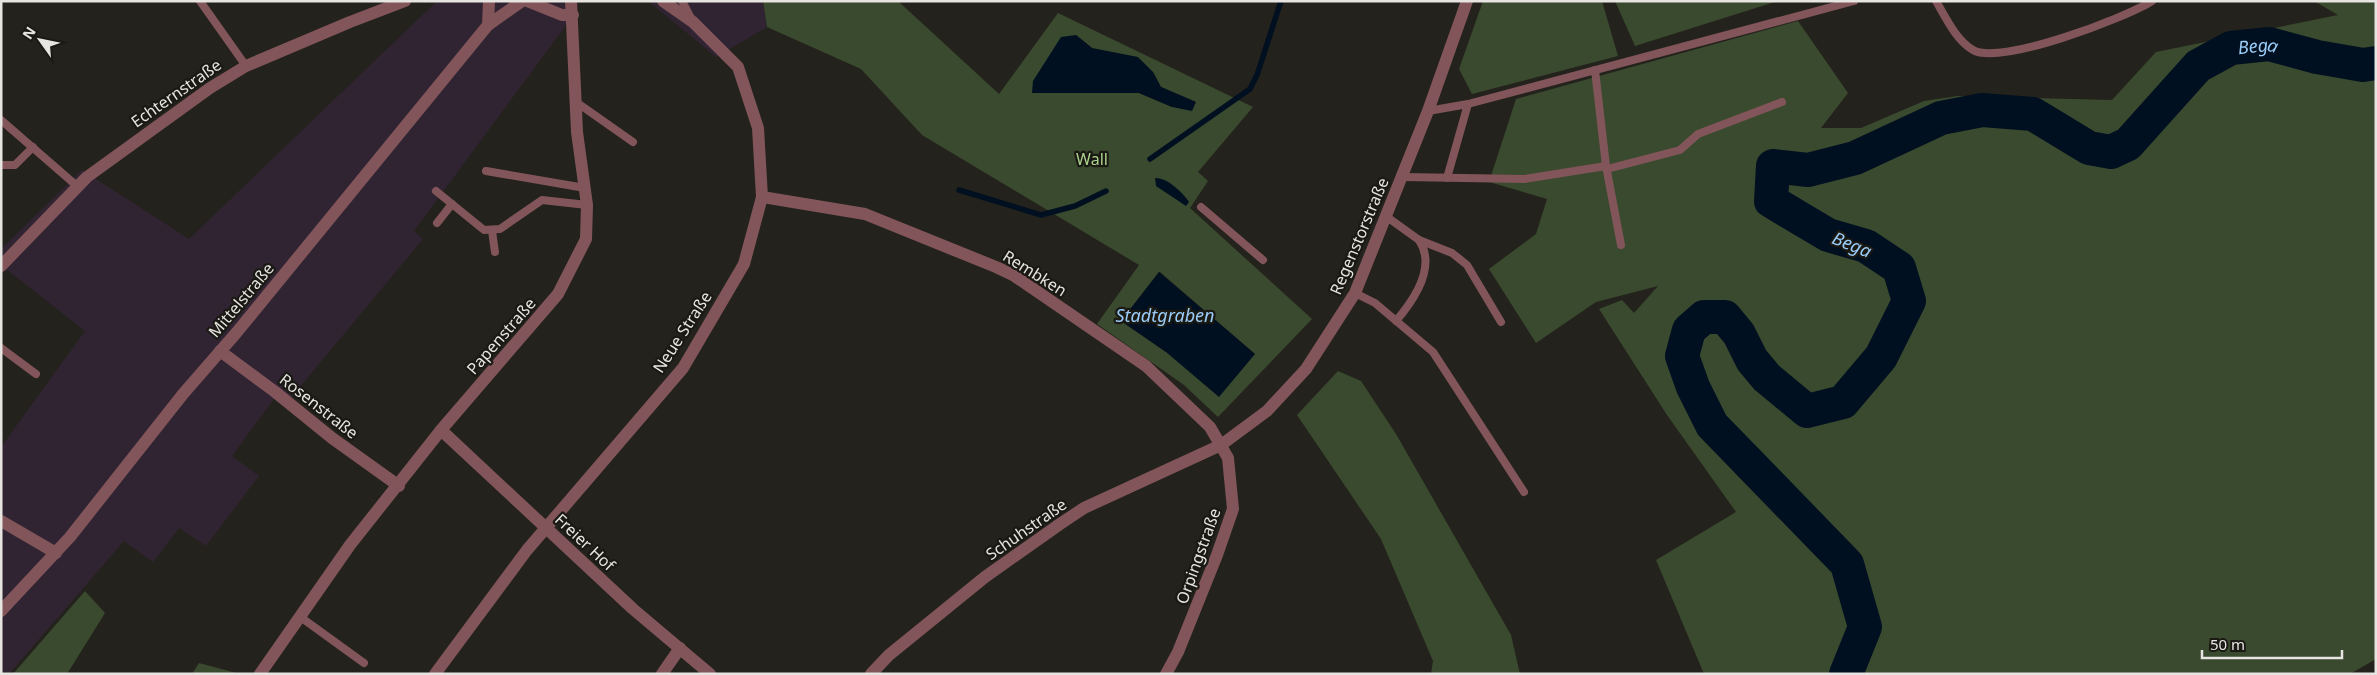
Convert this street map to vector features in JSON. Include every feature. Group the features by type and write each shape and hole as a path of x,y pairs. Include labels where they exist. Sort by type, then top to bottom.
{"street":[{"name":"Echternstraße","path":"1,266 77,186 188,103 246,66 405,1"},
{"path":"488,25 489,1"},
{"name":"Mittelstraße","path":"1,611 56,553 111,488 183,394 488,25 522,1"},
{"path":"527,1 573,20"},
{"name":"Papenstraße","path":"260,674 350,545 399,486 441,430 558,294 586,239 587,204 577,132 571,1"},
{"name":"Neue Straße","path":"435,674 508,575 546,528 683,368 744,264 762,197 758,128 738,67 693,22 663,1"},
{"name":"Regenstorstraße","path":"1221,445 1267,411 1306,369 1356,293 1428,111 1468,1"},
{"name":"Rembken","path":"762,197 865,214 1012,275 1146,366 1210,427 1221,445"},
{"name":"Rosenstraße","path":"220,351 274,391 332,438 399,486"},
{"name":"Freier Hof","path":"441,430 633,610 710,674"},
{"name":"Schuhstraße","path":"871,674 889,654 985,577 1084,508 1221,445"},
{"name":"Orpingstraße","path":"1166,674 1178,652 1223,540 1233,509 1228,458 1221,445"},
{"path":"1,521 56,553"},
{"path":"662,674 680,648"}],"lane":[{"path":"200,1 246,66"},
{"path":"682,1 693,22"},
{"path":"1428,111 1468,104 1854,1"},
{"path":"1936,1 1952,28 1965,44 1975,51 2006,53 2036,46 2094,26 2152,1"},
{"path":"1595,70 1606,168 1621,244"},
{"path":"576,102 633,142"},
{"path":"1402,177 1524,179 1606,168 1680,150 1698,134 1782,102"},
{"path":"1447,178 1468,104"},
{"path":"1,120 77,186"},
{"path":"1,164 16,165 33,147"},
{"path":"486,171 585,188"},
{"path":"436,191 484,230 492,231 500,229 542,200 587,204"},
{"path":"437,223 452,204"},
{"path":"1201,207 1263,260"},
{"path":"1387,217 1419,240 1452,253 1467,265 1478,280 1501,322"},
{"path":"492,231 495,252"},
{"path":"1396,321 1416,294 1426,268 1425,253 1419,240"},
{"path":"1356,293 1371,300 1433,352 1524,492"},
{"path":"1,348 36,374"},
{"path":"299,616 364,663"}],"shaded area":[{"path":"437,1 577,1 564,28 414,231 423,239 289,400 279,392 232,456 259,476 206,546 179,528 153,562 124,541 9,674 1,674 1,447 85,331 1,265 1,249 82,170 189,239"},
{"path":"648,1 763,1 767,27 716,57"}],"green space":[{"name":"Wall","path":"763,1 898,1 999,94 1058,13 1253,107 1198,172 1208,181 1190,208 1312,319 1218,417 1184,385 1097,324 1139,265 922,135 861,69 767,27","holes":["1076,35 1092,48 1153,72 1161,87 1196,102 1172,107 1139,93 1032,93","1160,272 1255,354 1166,352 1121,321"]},
{"path":"1483,1 1602,1 1618,56 1472,94 1459,69"},
{"path":"1615,1 1778,1 1635,46"},
{"path":"2314,1 2376,1 2376,659 2350,674 1704,674 1656,560 1736,512 1667,415 1599,309 1622,300 1634,313 1658,286 1596,302 1536,343 1489,269 1536,234 1547,199 1489,182 1516,99 1798,21 1848,93 1821,128 1861,128 1924,101 1958,96 2112,100 2156,52 2338,15"},
{"path":"1338,371 1361,381 1396,434 1511,635 1520,674 1431,674 1433,661 1381,539 1297,415"},
{"path":"85,591 105,613 67,674 13,674"},
{"path":"199,663 240,674 192,674"}],"water":[{"path":"1076,35 1092,48 1138,57 1153,72 1161,87 1196,102 1192,111 1172,107 1139,93 1032,93 1033,81 1061,37"},
{"path":"1155,178 1165,180 1179,190 1189,202 1186,206 1156,186"},
{"name":"Stadtgraben","path":"1159,272 1255,354 1219,397 1166,352 1121,321"}],"waterway":[{"path":"1150,159 1250,89 1257,75 1281,1"},
{"name":"Bega","path":"1846,674 1865,627 1847,564 1712,425 1693,387 1682,356 1689,330 1704,317 1725,317 1739,334 1752,360 1767,378 1807,411 1843,402 1881,357 1909,301 1899,268 1866,246 1828,235 1771,201 1773,166 1808,170 1855,158 1941,118 1982,110 2033,114 2089,148 2111,152 2128,144 2198,66 2231,48 2269,44 2317,57 2363,65 2376,63"},
{"path":"959,190 1041,215 1075,206 1106,191"}]}
